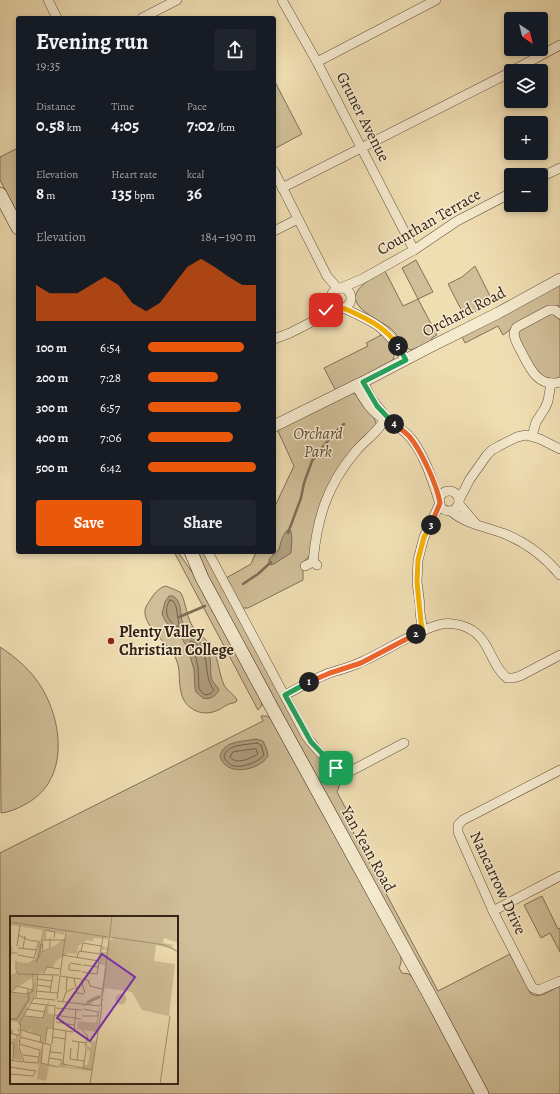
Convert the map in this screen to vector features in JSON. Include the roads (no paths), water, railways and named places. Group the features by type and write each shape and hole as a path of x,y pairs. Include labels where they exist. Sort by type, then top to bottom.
{"main road":[{"path":"0,194 16,224"},
{"name":"Yan Yean Road","path":"184,554 202,578"},
{"name":"Yan Yean Road","path":"192,554 202,578 482,1094"}],"street":[{"path":"48,0 56,16"},
{"path":"146,16 177,0"},
{"name":"Gruner Avenue","path":"282,0 317,62 414,250"},
{"path":"317,62 436,0"},
{"path":"525,64 560,45"},
{"path":"282,188 504,75"},
{"path":"548,174 560,168"},
{"path":"276,175 336,294 336,307 362,317 384,329 397,344 406,360"},
{"name":"Counthan Terrace","path":"336,294 414,250 457,221 504,197"},
{"path":"276,230 298,219"},
{"name":"Counthan Terrace","path":"341,308 348,304 350,297 362,279"},
{"name":"Orchard Road","path":"276,425 360,384 498,313 560,279"},
{"path":"316,320 336,294 347,290 362,317"},
{"path":"276,338 341,308"},
{"path":"532,436 536,422 545,408 556,382 539,379 534,374 517,344 514,333 516,328 519,326 549,310 555,310 560,314"},
{"path":"360,384 387,420 403,430 412,441 431,476 443,509 476,524 507,535 528,546 546,560 560,575"},
{"path":"312,564 319,521 330,490 350,458 387,420"},
{"path":"429,528 456,508 470,480 492,450 522,435 532,436 560,449"},
{"path":"431,476 449,491 457,494 459,502 476,524"},
{"path":"427,629 420,605 417,582 418,560 422,542 440,502 442,494 470,480"},
{"path":"209,554 311,742 336,768 344,773 349,772 404,743"},
{"path":"285,695 319,677 361,663 427,629 440,624 460,625 472,630 488,647 499,669 507,678 520,676 560,655"},
{"name":"Nancarrow Drive","path":"560,770 470,816 458,825 460,837 493,910 533,988 538,990 542,989 560,981"},
{"path":"493,910 560,876"}],"water":[{"path":"287,530 291,531 291,553 271,565 269,559 276,554"},
{"path":"169,596 173,596 178,602 185,628 202,644 208,652 212,679 219,690 210,698 203,698 196,692 194,669 187,647 181,637 166,622 162,614 165,602"},
{"path":"256,739 263,741 267,750 268,756 264,761 251,768 243,770 229,767 223,763 220,756 225,747 230,744"}],"waterway":[{"path":"288,533 301,498 304,483 312,461 333,434 344,424"},
{"path":"243,584 258,574 271,562"},
{"path":"179,617 205,606"}],"place":[{"name":"Plenty Valley Christian College","path":"111,641"}],"park label":[{"name":"Orchard Park","path":"318,443"}]}
